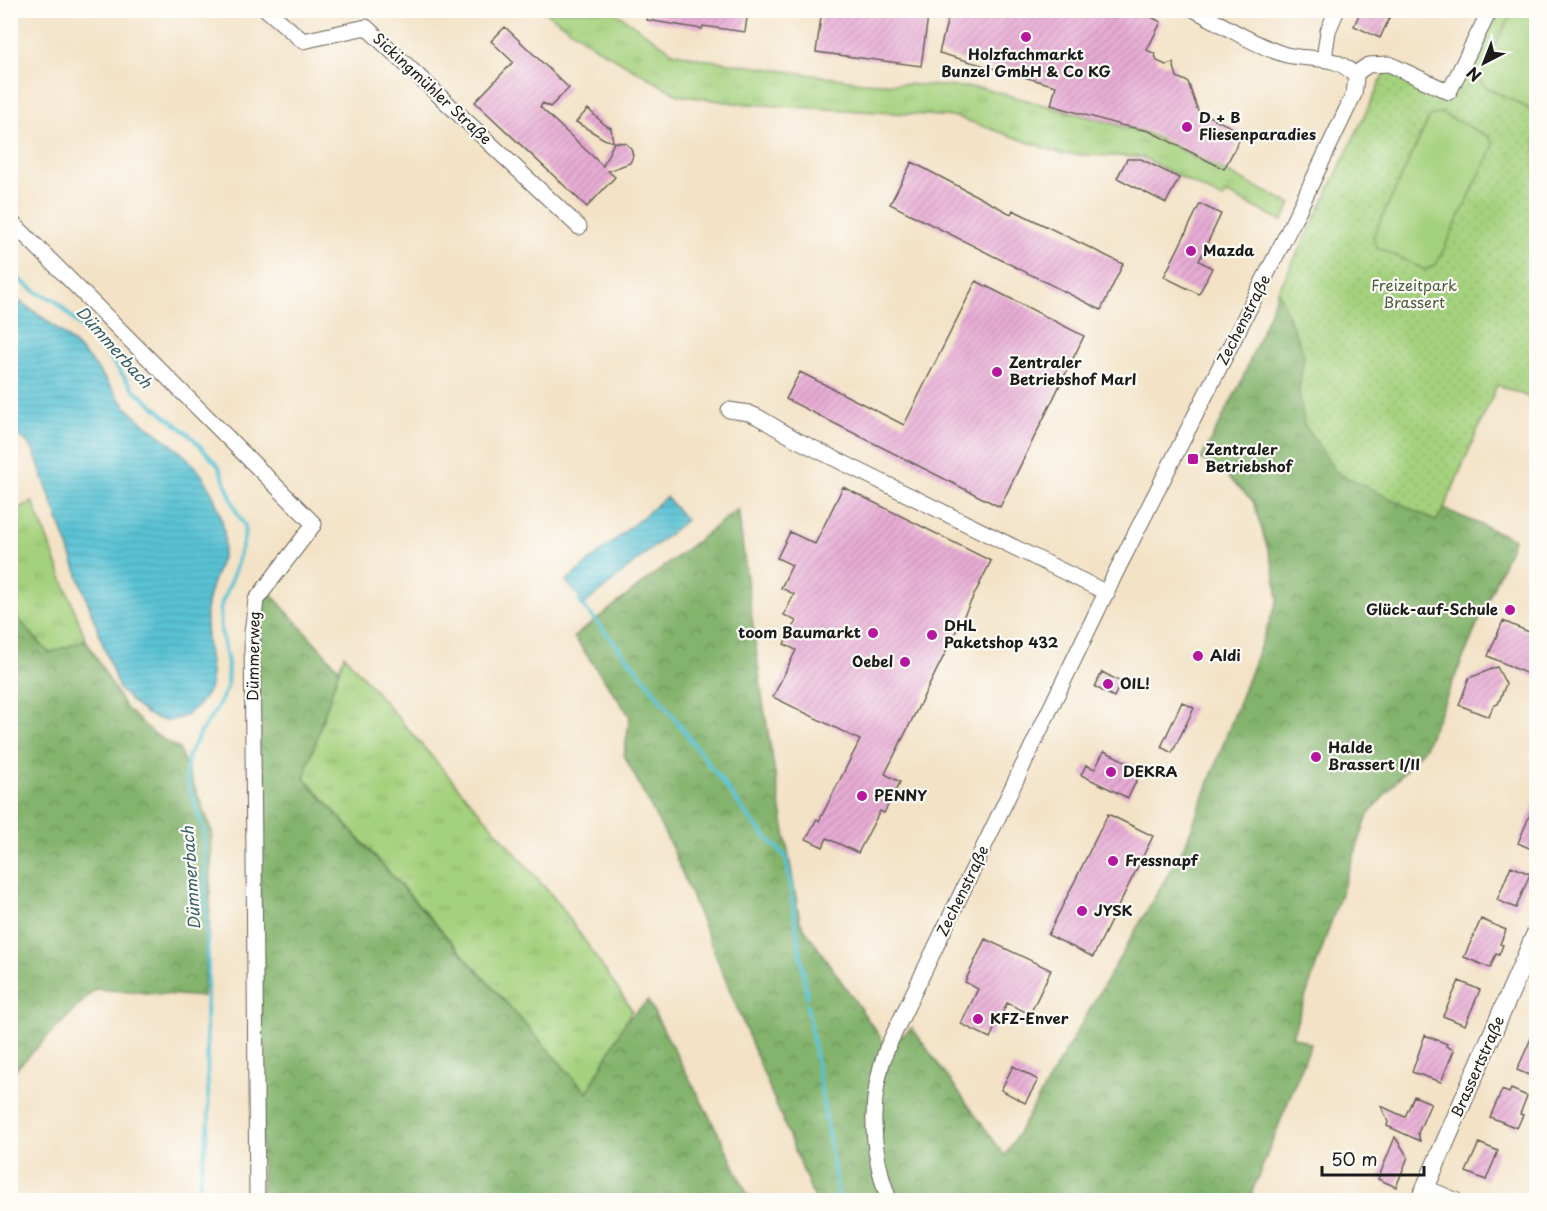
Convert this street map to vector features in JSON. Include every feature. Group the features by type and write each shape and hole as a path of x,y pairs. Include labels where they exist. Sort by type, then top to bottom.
{"main road":[{"name":"Brassertstraße","path":"1423,1194 1536,933"}],"street":[{"name":"Sickingmühler Straße","path":"267,10 303,41 366,27 579,227"},
{"path":"1195,10 1283,54 1324,58 1344,66 1354,75 1368,65 1389,64 1449,92 1490,10"},
{"path":"1324,58 1328,31 1337,10"},
{"name":"Zechenstraße","path":"889,1200 879,1171 872,1122 877,1079 887,1048 1107,593 1345,114 1357,81 1354,75"},
{"name":"Dümmerweg","path":"10,220 314,524 256,600 252,633 257,1200"},
{"path":"729,410 758,417 797,440 1107,593"},
{"path":"1423,1194 1455,1200"}],"green space":[{"path":"544,11 613,11 673,52 702,59 862,82 982,88 1147,133 1291,204 1282,221 1226,193 1223,199 1142,157 1062,154 957,117 734,103 678,95 597,48"},
{"name":"Freizeitpark Brassert","path":"1490,11 1536,11 1536,400 1497,385 1444,509 1436,521 1336,472 1304,424 1299,391 1304,355 1278,291 1389,64 1449,92"},
{"path":"1509,11 1536,11 1536,112 1485,87 1478,77 1511,15"},
{"path":"1441,113 1489,137 1494,145 1436,265 1425,270 1377,247 1373,237 1430,116"},
{"path":"1278,291 1304,355 1299,391 1436,521 1444,509 1514,539 1425,747 1368,815 1292,1036 1311,1044 1249,1200 815,1200 672,848 624,755 630,716 574,637 738,509 762,696 800,922 887,1047 912,1028 1005,1156 1186,843 1278,599 1273,566 1253,501 1227,476 1201,459 1242,380"},
{"path":"33,502 86,640 49,653 11,611 11,511"},
{"path":"269,592 339,669 304,778 587,1093 626,1021 648,1001 722,1140 750,1200 262,1200 258,627 260,608"},
{"path":"11,611 49,653 86,640 125,707 153,733 179,749 212,831 209,933 203,997 95,989 11,1074"},
{"path":"344,655 561,906 632,1010 587,1093 304,777"}],"water":[{"path":"10,296 44,319 75,345 131,412 196,467 214,498 225,540 207,605 206,626 211,681 203,699 184,716 174,720 154,718 136,706 119,689 34,452 21,437 11,439"},
{"path":"666,497 686,520 585,604 566,581"}],"building":[{"path":"648,10 748,10 745,32 703,26 702,29 647,20"},
{"path":"822,10 929,10 921,66 816,52"},
{"path":"950,10 1138,10 1161,22 1147,50 1155,54 1157,61 1166,65 1173,63 1177,77 1188,82 1198,111 1243,133 1224,169 1149,131 1051,105 1056,86 939,53"},
{"path":"1361,10 1393,10 1380,38 1354,26"},
{"path":"505,27 569,88 550,107 543,103 540,107 603,166 614,142 625,143 631,148 633,156 630,163 608,171 615,177 587,207 475,102 513,62 491,41"},
{"path":"588,109 611,128 613,142 576,122"},
{"path":"1127,159 1141,159 1179,178 1166,203 1117,178"},
{"path":"912,162 1011,214 1013,210 1123,264 1101,310 890,204"},
{"path":"1200,204 1221,214 1199,261 1212,268 1199,294 1164,277"},
{"path":"976,281 1084,336 1000,507 786,399 800,372 904,425"},
{"name":"toom Baumarkt","path":"843,487 991,561 885,774 900,782 884,813 880,811 858,853 827,838 823,847 806,839 817,819 819,821 860,740 773,697 796,650 784,644 796,621 784,615 794,594 781,588 792,565 777,558 790,532 815,544"},
{"path":"1503,621 1536,635 1531,655 1536,658 1536,678 1488,656"},
{"path":"1497,667 1506,684 1498,704 1493,706 1489,717 1459,705 1469,678"},
{"name":"OIL!","path":"1102,672 1121,682 1114,697 1095,687"},
{"path":"1182,702 1194,708 1172,753 1161,747"},
{"name":"DEKRA","path":"1104,751 1142,769 1128,798 1081,775 1086,765 1095,769"},
{"path":"1536,800 1536,851 1518,843"},
{"path":"1108,814 1153,836 1093,957 1048,935"},
{"path":"1511,866 1530,874 1516,908 1497,900"},
{"path":"1481,919 1506,930 1500,944 1503,945 1499,955 1496,954 1490,968 1464,957"},
{"path":"985,939 1051,970 1030,1014 1007,1003 990,1038 961,1024 978,989 965,982"},
{"path":"1459,981 1480,990 1465,1025 1443,1016"},
{"path":"1536,1027 1536,1078 1517,1070"},
{"path":"1425,1035 1447,1044 1446,1046 1454,1050 1441,1082 1412,1072"},
{"path":"1013,1066 1038,1080 1025,1103 1001,1090"},
{"path":"1511,1089 1527,1096 1520,1114 1523,1115 1517,1128 1490,1117 1502,1090 1509,1093"},
{"path":"1414,1096 1431,1103 1418,1133 1420,1141 1387,1126 1388,1122 1381,1106 1405,1117"},
{"path":"1395,1137 1408,1157 1396,1187 1378,1179"},
{"path":"1479,1143 1498,1151 1486,1180 1466,1172"}],"waterway":[{"name":"Dümmerbach","path":"10,273 38,293 55,300 105,352 135,391 192,437 219,467 237,513 245,526 244,539 234,573 220,608 221,631 228,663 227,688 188,756 186,777 204,831 208,968 206,1020 209,1121 197,1200"},
{"path":"581,600 579,601 645,679 753,823 786,857 807,997"},
{"path":"807,1004 839,1200"}],"place":[{"name":"Holzfachmarkt Bunzel GmbH & Co KG","path":"1026,37"},
{"name":"D + B Fliesenparadies","path":"1187,127"},
{"name":"Mazda","path":"1191,251"},
{"name":"Zentraler Betriebshof Marl","path":"997,372"},
{"name":"Zentraler Betriebshof","path":"1193,459"},
{"name":"Glück-auf-Schule","path":"1510,610"},
{"name":"toom Baumarkt","path":"873,633"},
{"name":"DHL Paketshop 432","path":"932,635"},
{"name":"Aldi","path":"1198,656"},
{"name":"Oebel","path":"905,662"},
{"name":"OIL!","path":"1108,684"},
{"name":"Halde Brassert I/II","path":"1316,757"},
{"name":"DEKRA","path":"1111,772"},
{"name":"PENNY","path":"862,796"},
{"name":"Fressnapf","path":"1113,861"},
{"name":"JYSK","path":"1082,911"},
{"name":"KFZ-Enver","path":"978,1019"}]}
